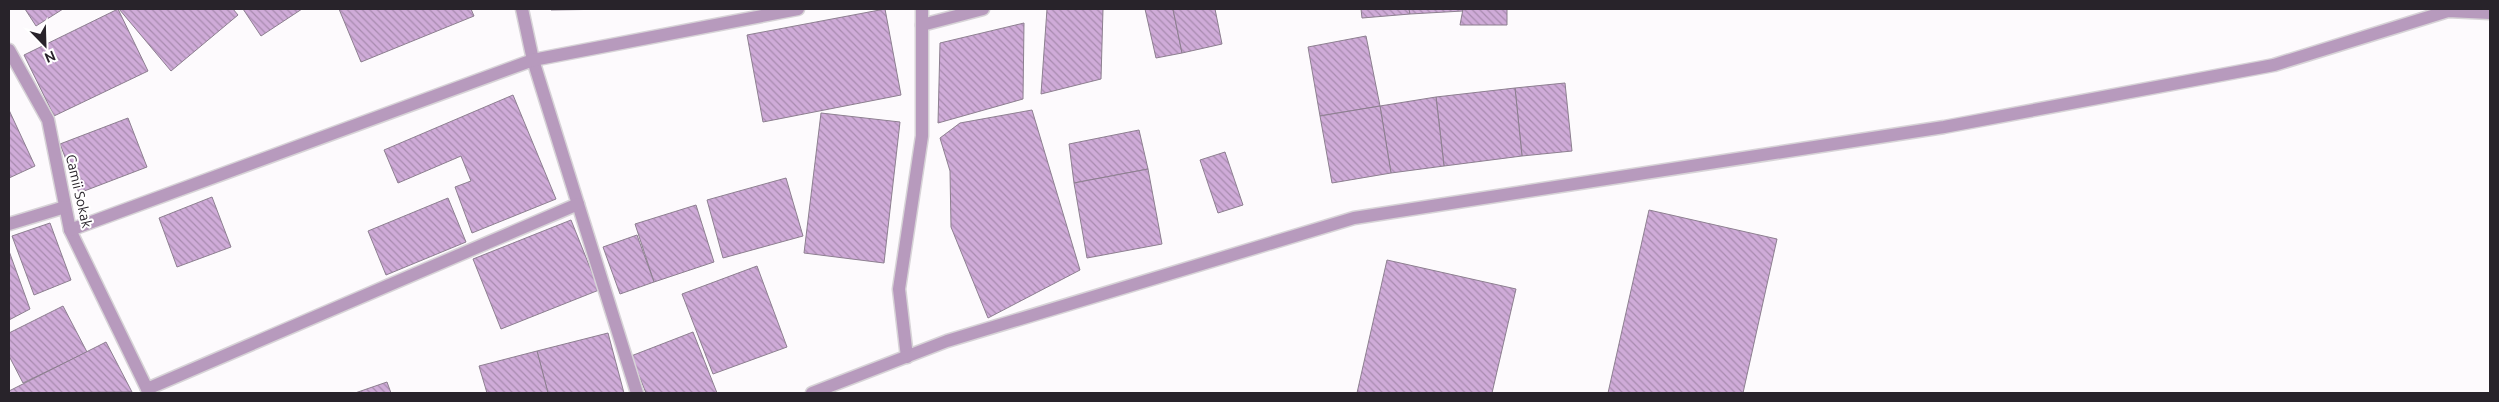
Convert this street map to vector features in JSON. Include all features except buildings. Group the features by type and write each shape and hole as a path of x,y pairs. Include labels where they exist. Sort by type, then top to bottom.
{"street":[{"path":"522,9 533,60 638,393"},
{"path":"70,230 533,60 798,9"},
{"path":"907,357 899,289 922,136 922,9"},
{"path":"922,25 983,9"},
{"path":"812,393 948,341 1354,218 1944,127 2274,65 2448,11 2490,13"},
{"name":"Camii Sokak","path":"9,50 48,120 70,230 148,391"},
{"path":"148,391 578,204"},
{"path":"9,224 65,206"}]}
